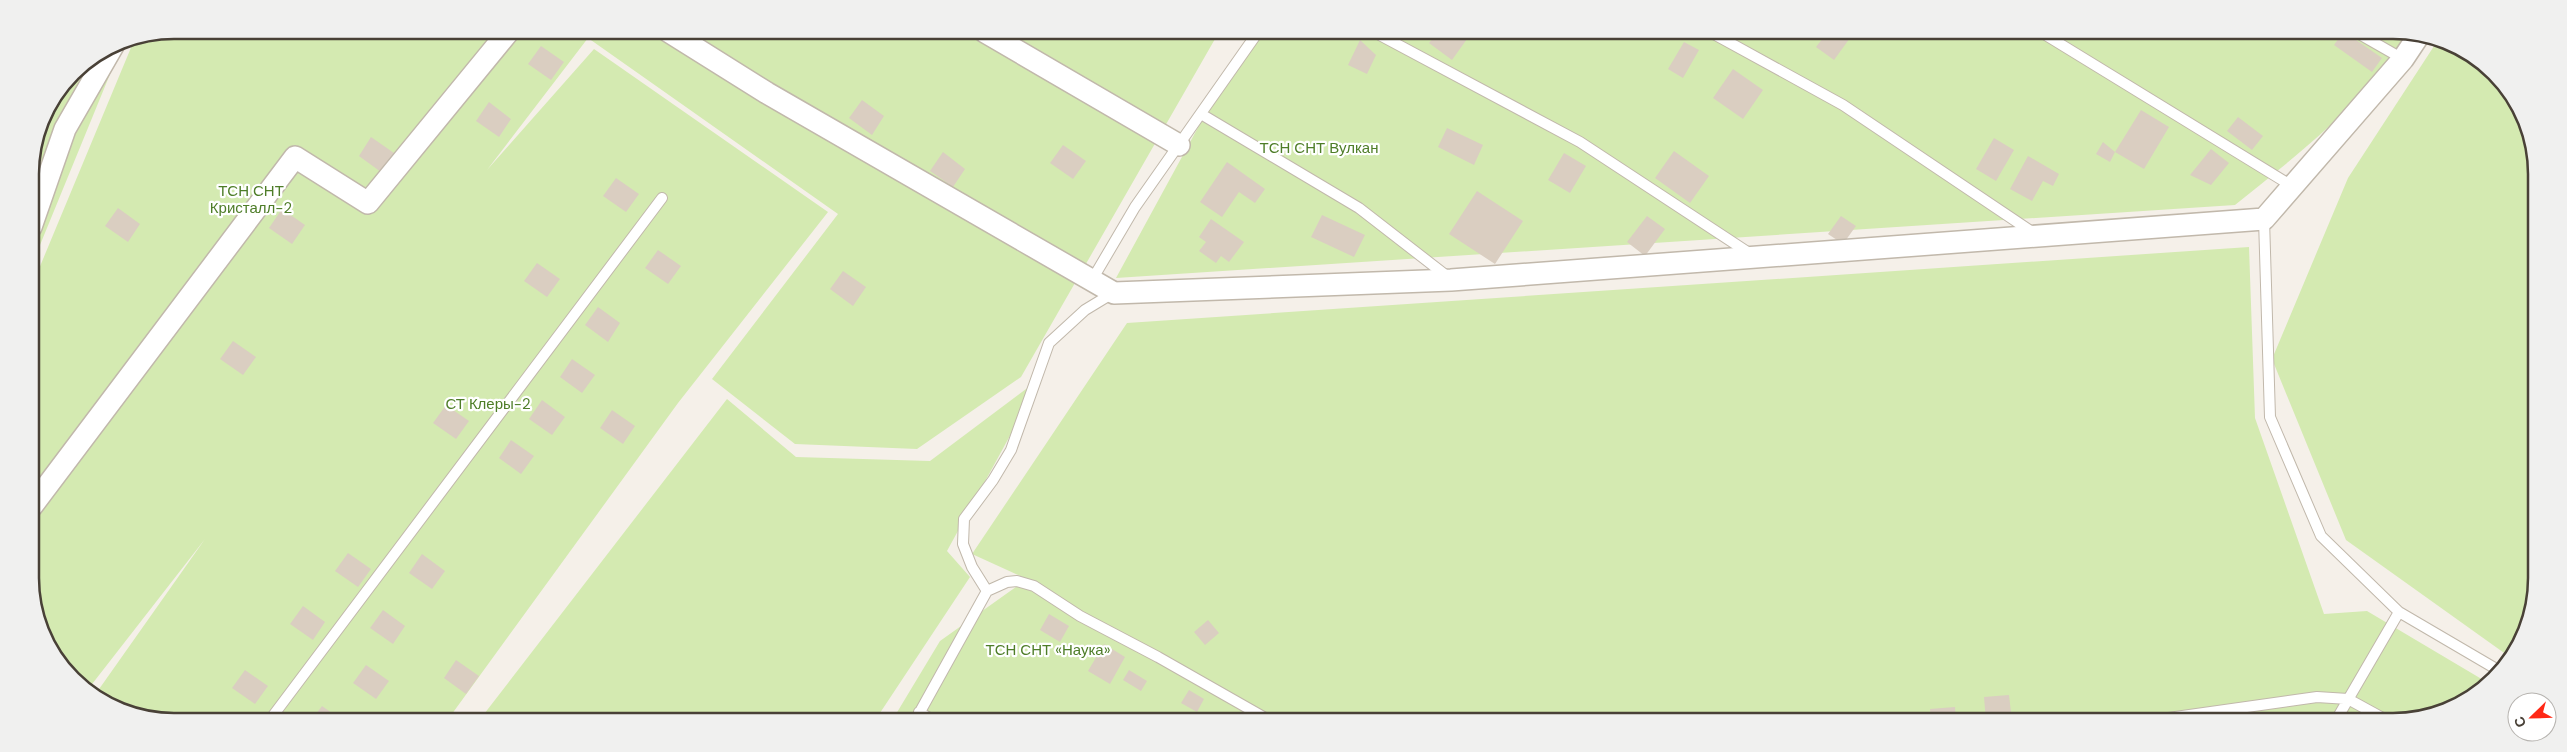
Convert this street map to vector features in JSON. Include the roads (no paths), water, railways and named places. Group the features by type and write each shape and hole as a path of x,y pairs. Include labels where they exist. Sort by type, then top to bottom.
{"street":[{"path":"39,497 295,157 368,203 502,39"},
{"path":"681,39 767,93 1114,293 1451,280 2264,219 2403,60 2415,41"},
{"path":"998,39 1179,145"},
{"path":"39,204 65,129 107,57"}],"lane":[{"path":"1092,280 1135,207 1253,39"},
{"path":"1387,39 1580,142 1755,257"},
{"path":"1723,39 1843,105 2038,236"},
{"path":"2052,39 2292,186"},
{"path":"2368,39 2403,60"},
{"path":"1200,114 1359,208 1451,280"},
{"path":"276,713 662,198"},
{"path":"2264,219 2270,417 2321,536 2399,612 2494,668"},
{"path":"987,591 972,567 963,544 964,519 993,480 1011,450 1049,343 1085,310 1114,293"},
{"path":"920,713 987,591 1007,582 1034,586 1080,616 1257,713"},
{"path":"2340,713 2399,612"},
{"path":"2204,713 2317,697 2348,698 2374,713"}],"park label":[{"name":"ТСН СНТ Вулкан","path":"1319,148"},
{"name":"ТСН СНТ Кристалл-2","path":"251,200"},
{"name":"СТ Клеры-2","path":"488,404"},
{"name":"ТСН СНТ «Наука»","path":"1048,650"}]}
